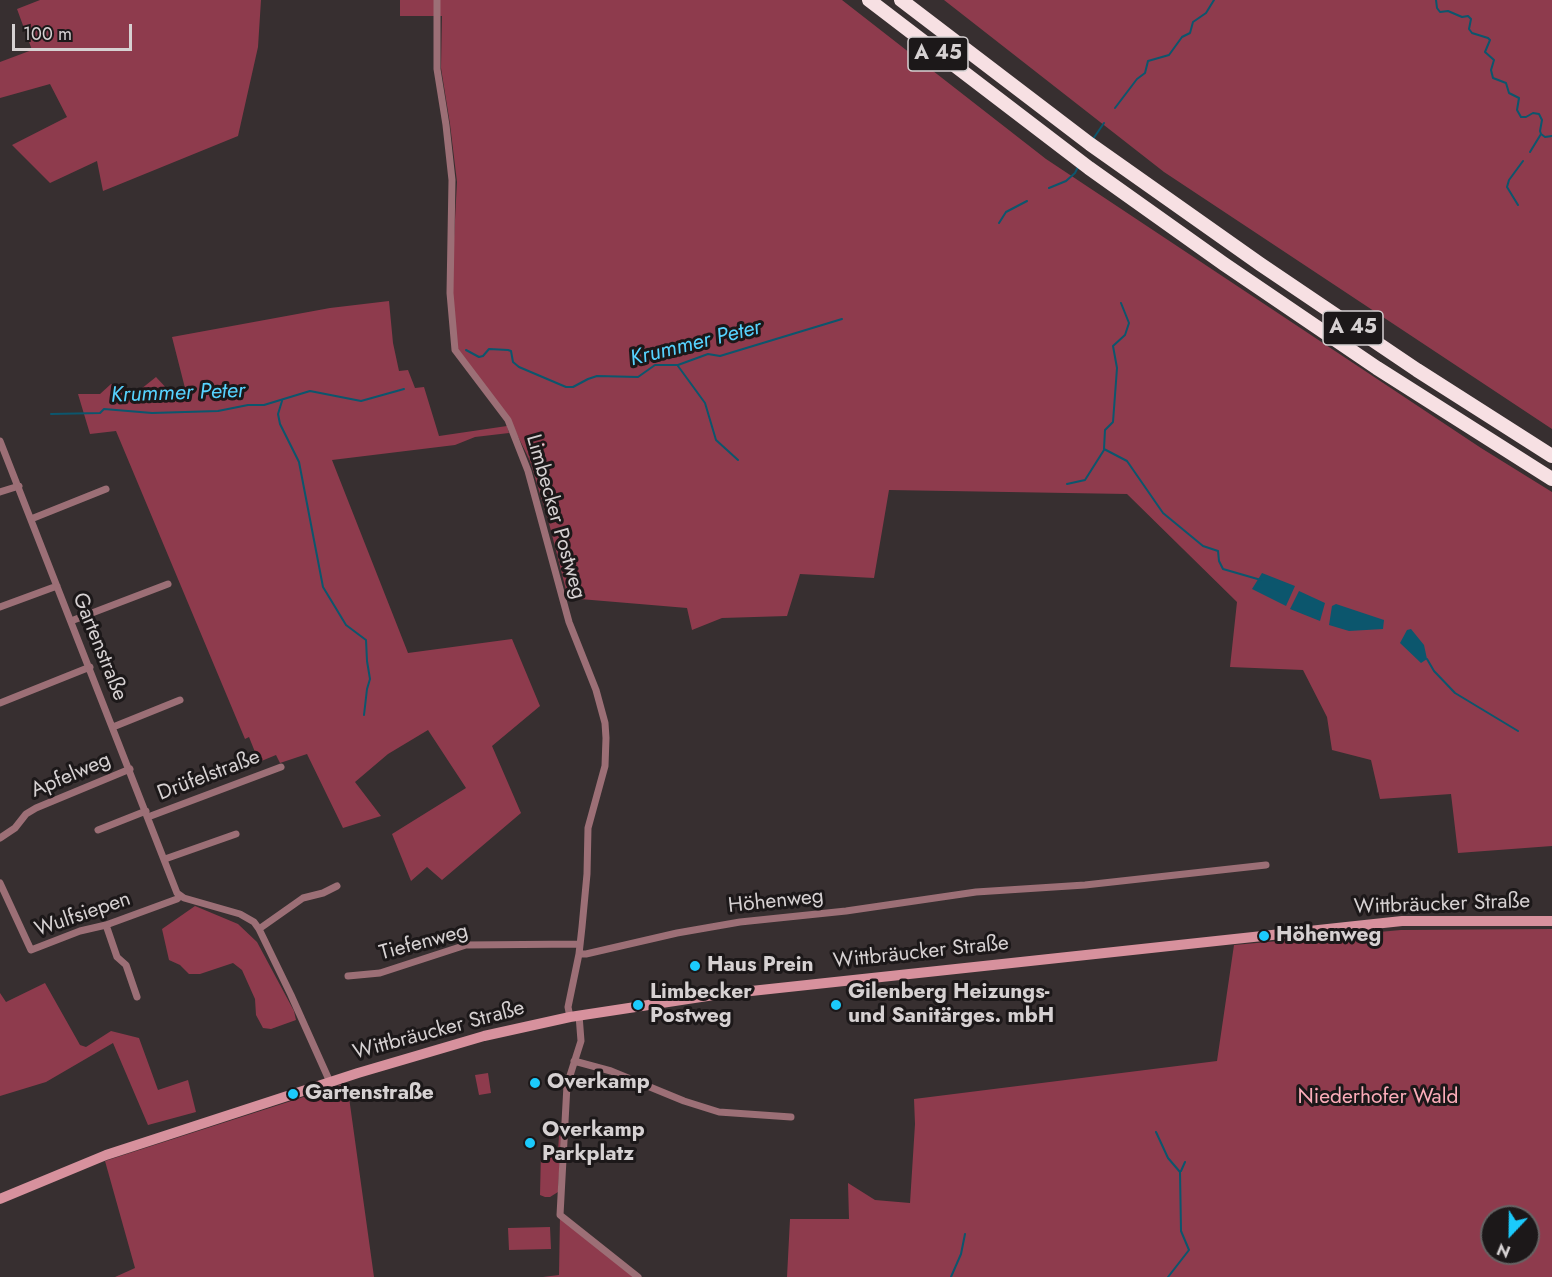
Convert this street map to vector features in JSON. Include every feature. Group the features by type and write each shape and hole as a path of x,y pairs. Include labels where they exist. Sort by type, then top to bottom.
{"highway":[{"name":"A 45","path":"869,0 1147,210 1377,368 1552,479"},
{"name":"A 45","path":"901,0 1158,193 1346,323 1552,456"}],"main road":[{"name":"Wittbräucker Straße","path":"0,1199 77,1165 330,1082 484,1036 574,1016 714,995 1402,921 1552,921"}],"street":[{"name":"Limbecker Postweg","path":"436,0 437,69 452,180 450,293 455,350 508,420 528,471 568,622 596,690 605,723 605,766 586,841 587,874 579,954 569,1001 581,1041 567,1085 560,1215 638,1277"},
{"name":"Gartenstraße","path":"0,441 180,896"},
{"path":"0,492 19,486"},
{"path":"31,519 106,489"},
{"path":"71,621 168,584"},
{"path":"0,607 57,586"},
{"path":"0,704 90,667"},
{"path":"113,727 180,700"},
{"name":"Drüfelstraße","path":"98,830 281,767"},
{"name":"Apfelweg","path":"0,838 15,828 26,814 36,808 130,769"},
{"path":"165,859 236,834"},
{"name":"Höhenweg","path":"579,954 740,922 846,911 976,892 1085,885 1266,865"},
{"name":"Wulfsiepen","path":"0,883 31,950 106,925 180,896"},
{"path":"259,928 303,898 323,893 337,886"},
{"path":"180,896 240,914 254,922 259,928 330,1082"},
{"path":"106,925 117,957 126,965 137,997"},
{"name":"Tiefenweg","path":"348,976 380,973 466,945 580,944"},
{"path":"574,1061 611,1071 684,1101 720,1112 791,1117"}],"green space":[{"path":"40,0 261,0 258,47 238,136 103,191 97,161 50,183 12,145 67,117 50,84 0,98 0,62 32,50 17,9"},
{"path":"400,0 842,0 1046,159 1481,448 1552,492 1552,846 1458,853 1451,794 1380,799 1371,760 1332,750 1327,717 1303,670 1230,667 1237,602 1127,494 889,490 874,578 800,574 787,616 722,618 692,630 687,608 568,598 530,461 509,418 456,348 451,294 457,182 441,68 442,16 400,16"},
{"path":"944,0 1552,0 1552,429 1164,172"},
{"path":"389,301 393,343 399,371 408,370 415,388 424,387 439,436 507,426 509,433 475,437 455,445 332,460 408,653 512,639 540,706 492,746 521,813 442,880 427,867 411,881 392,834 466,788 428,730 388,754 355,782 381,816 343,828 307,754 280,763 276,755 259,762 249,737 245,739 116,431 90,434 78,394 100,394 111,384 129,394 136,393 156,377 170,392 186,392 172,337 330,308"},
{"path":"195,906 238,924 257,942 294,1011 296,1020 271,1029 263,1028 256,1015 255,999 242,970 233,963 200,974 189,974 180,965 169,960 162,929"},
{"name":"Niederhofer Wald","path":"1552,929 1552,1277 787,1277 790,1219 849,1219 848,1183 875,1200 910,1203 915,1124 914,1099 1217,1061 1234,945 1401,930"},
{"path":"45,983 80,1045 86,1047 111,1031 139,1038 158,1090 188,1080 196,1112 148,1125 113,1043 46,1082 0,1096 0,993 6,1002"},
{"path":"488,1073 491,1093 479,1095 475,1075"},
{"path":"347,1083 374,1277 115,1277 135,1268 105,1161"},
{"path":"559,1135 561,1137 558,1192 545,1197 540,1195 541,1151 558,1152"},
{"path":"560,1215 638,1277 543,1277 559,1275"},
{"path":"550,1227 551,1249 509,1250 508,1228"}],"water":[{"path":"1262,573 1295,586 1286,606 1252,589"},
{"path":"1299,591 1325,603 1320,621 1290,609"},
{"path":"1336,604 1384,620 1383,629 1349,631 1329,625 1332,606"},
{"path":"1411,629 1424,645 1427,659 1421,663 1400,643 1407,630"}],"waterway":[{"path":"1115,108 1137,79 1145,73 1148,61 1169,55 1182,37 1190,33 1193,22 1206,13 1214,0"},
{"path":"1436,0 1440,12 1448,11 1462,17 1468,16 1471,19 1469,29 1472,33 1490,40 1485,52 1494,60 1491,70 1493,78 1506,83 1509,93 1519,98 1517,110 1521,117 1533,113 1539,114 1542,120 1541,134 1545,137 1552,136"},
{"path":"1093,139 1104,123"},
{"path":"1530,152 1541,134"},
{"path":"1518,205 1507,187 1509,180 1523,161"},
{"path":"1049,188 1066,181 1075,173 1079,165"},
{"path":"999,223 1006,212 1027,201"},
{"path":"1121,303 1129,323 1125,335 1113,346 1117,368 1113,422 1105,430 1104,449 1127,461 1163,513 1203,546 1218,551 1223,569 1261,580"},
{"name":"Krummer Peter","path":"466,350 479,357 489,349 511,351 513,362 519,367 566,387 573,387 597,376 638,377 655,365 678,365 708,354 720,356 842,319"},
{"path":"678,366 705,403 716,440 738,460"},
{"name":"Krummer Peter","path":"51,414 100,413 104,409 152,413 218,411 248,405 264,405 310,391 361,401 404,389"},
{"path":"282,401 278,414 280,424 299,462 323,587 346,625 366,640 370,679 364,715"},
{"path":"1067,484 1085,480 1104,450"},
{"path":"1427,659 1434,671 1455,693 1518,731"},
{"path":"1156,1132 1168,1158 1180,1172 1181,1231 1189,1250 1168,1277"},
{"path":"1181,1171 1185,1162"},
{"path":"951,1277 961,1254 965,1234"}],"place":[{"name":"Höhenweg","path":"1264,936"},
{"name":"Haus Prein","path":"695,966"},
{"name":"Limbecker Postweg","path":"638,1005"},
{"name":"Gilenberg Heizungs- und Sanitärges. mbH","path":"836,1005"},
{"name":"Overkamp","path":"535,1083"},
{"name":"Gartenstraße","path":"293,1094"},
{"name":"Overkamp Parkplatz","path":"530,1143"}]}
